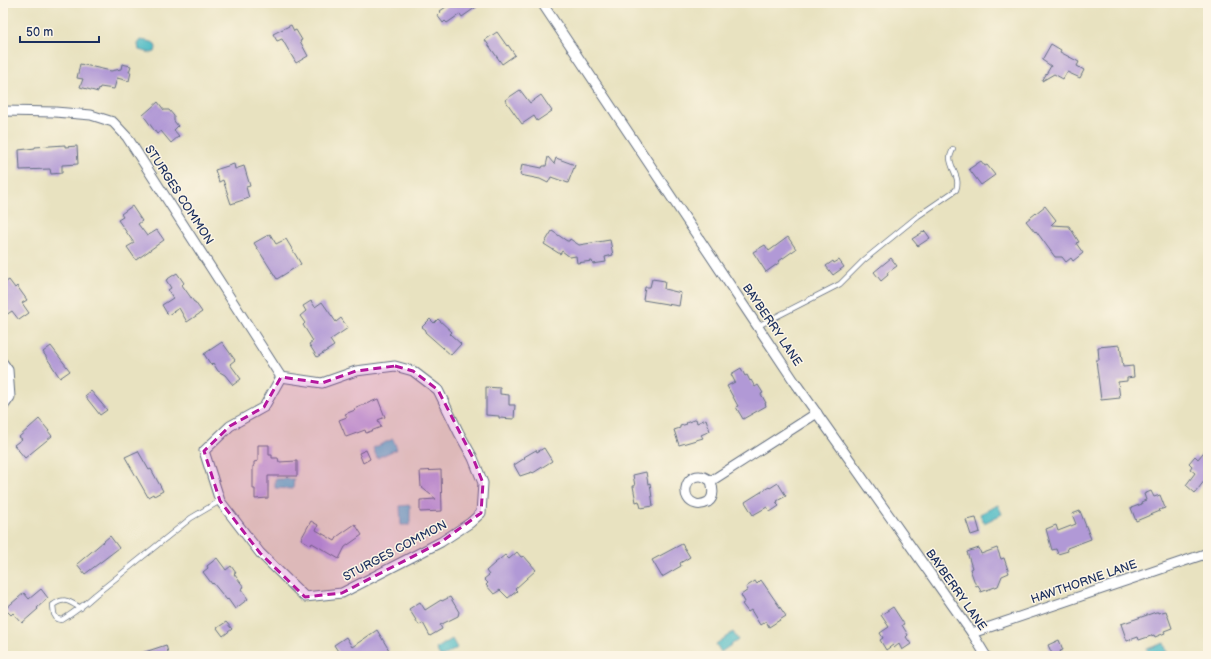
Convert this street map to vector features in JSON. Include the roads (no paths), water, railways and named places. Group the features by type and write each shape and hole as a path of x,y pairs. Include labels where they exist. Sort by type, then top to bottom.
{"street":[{"name":"BAYBERRY LANE","path":"542,3 758,326 972,633 986,656"},
{"name":"STURGES COMMON","path":"3,111 55,112 91,115 113,122 127,137 282,377 322,383 356,370 395,366 413,371 438,390 473,458 483,483 481,513 470,523 441,542 342,593 305,597 260,553 220,501 204,451 230,426 264,407 282,377"},
{"path":"3,363 8,370 10,397 3,407"},
{"path":"711,481 817,412"},
{"name":"HAWTHORNE LANE","path":"972,633 1205,554"}],"lane":[{"path":"758,326 840,284 864,260 918,216 956,190 958,180 950,157 953,149"},
{"path":"81,608 66,600 59,601 53,605 54,614 57,619 62,620 81,608 94,595 191,518 220,501"}],"water":[{"path":"141,40 155,44 155,52 151,53 139,50 138,44"},
{"path":"393,439 397,449 377,458 373,448"},
{"path":"275,479 294,479 293,489 275,488"},
{"path":"410,505 410,525 401,525 400,506"},
{"path":"998,505 1002,514 984,523 980,514"},
{"path":"733,632 738,640 721,652 716,644"},
{"path":"452,639 457,648 444,656 440,656 436,649"},
{"path":"1164,643 1167,652 1155,656 1149,656 1147,649"}]}
